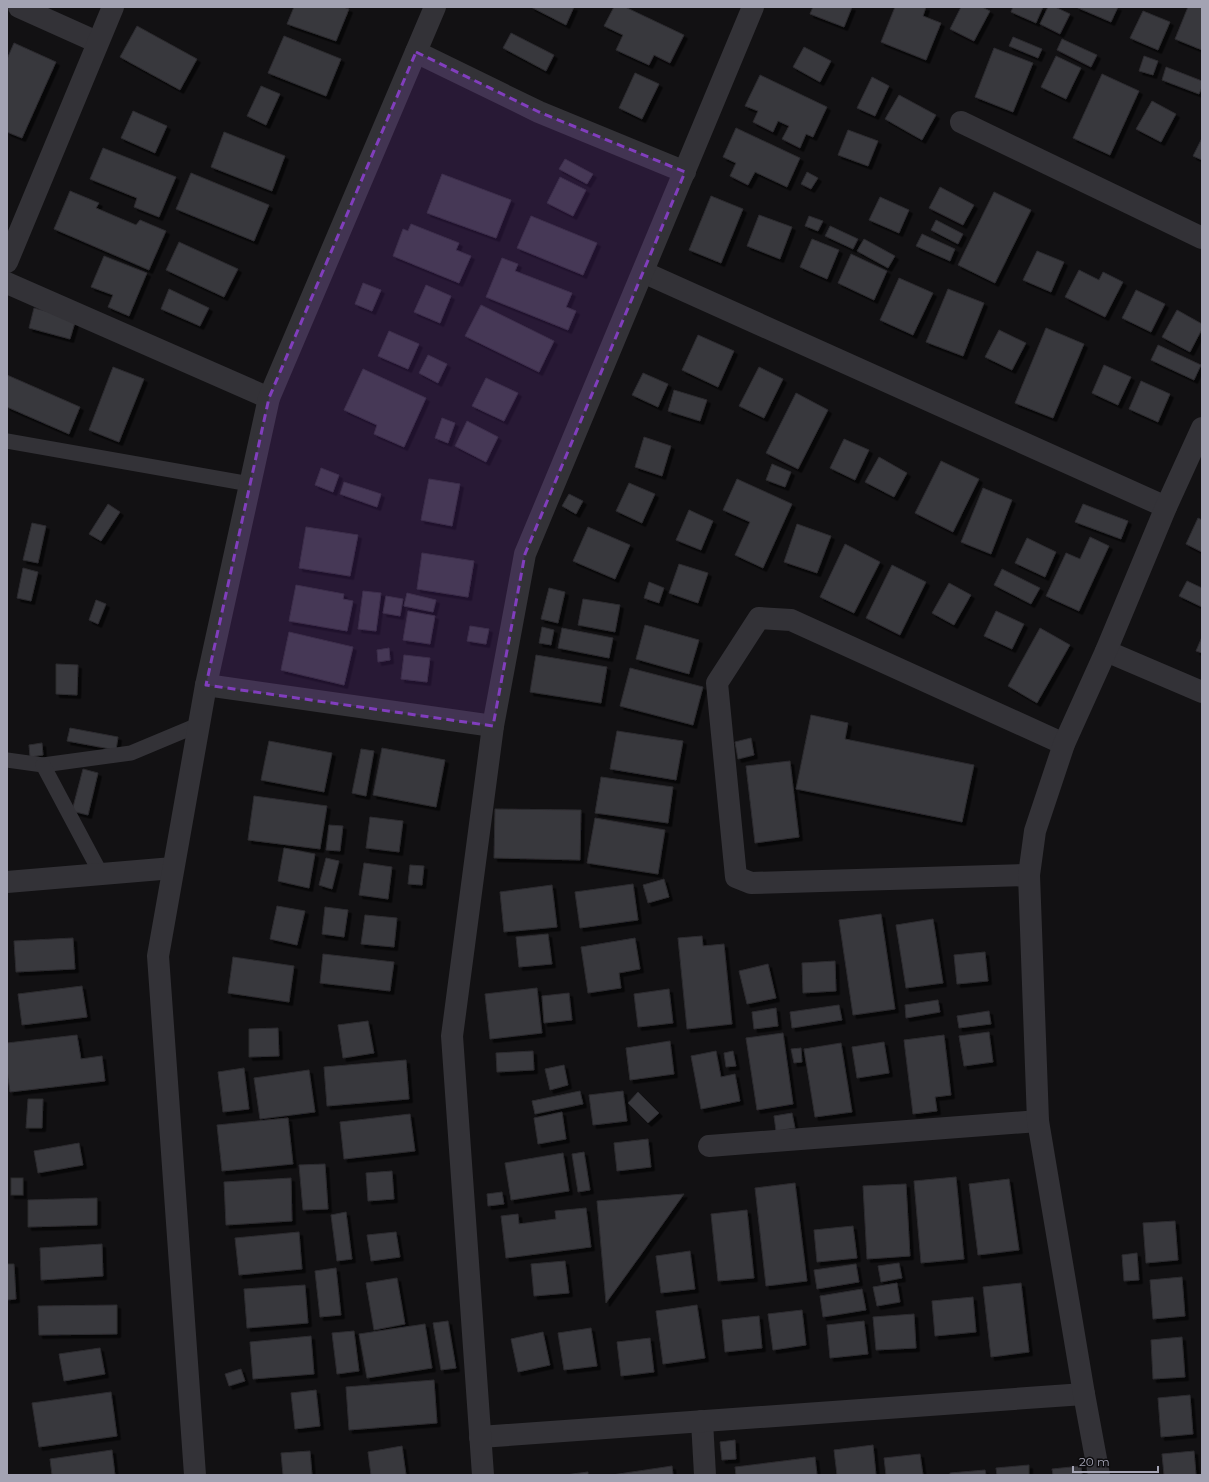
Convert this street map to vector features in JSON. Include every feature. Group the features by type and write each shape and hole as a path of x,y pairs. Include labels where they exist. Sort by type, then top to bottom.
{"street":[{"path":"19,7 97,42"},
{"path":"7,262 97,42 113,7"},
{"path":"195,1475 158,956 198,725 269,398 435,7"},
{"path":"484,1475 480,1437 452,1036 493,726 526,554 754,7"},
{"path":"416,52 539,112 685,172"},
{"path":"961,122 1202,238"},
{"path":"643,272 1166,507"},
{"path":"7,283 269,398"},
{"path":"1099,1475 1038,1121 1029,875 1035,831 1064,744 1106,651 1166,507 1202,428"},
{"path":"1029,875 751,883 736,877 717,683 759,618 791,620 1064,744"},
{"path":"1106,651 1202,692"},
{"path":"206,685 493,726"},
{"path":"7,882 173,868"},
{"path":"709,1146 1038,1121"},
{"path":"480,1437 1084,1394"},
{"path":"702,1421 705,1475"}],"lane":[{"path":"7,441 250,484"},
{"path":"7,760 43,765 131,753 198,725"},
{"path":"43,765 101,874"}],"highlighted area":[{"path":"416,52 539,112 685,172 525,554 493,726 206,685 269,398"}],"building":[{"path":"294,7 343,7 349,9 336,41 287,24"},
{"path":"531,7 574,7 566,25"},
{"path":"614,7 625,7 684,35 670,63 654,55 649,65 616,50 623,35 604,26"},
{"path":"813,7 852,7 844,27 810,14"},
{"path":"895,7 926,7 923,16 941,23 926,60 881,42"},
{"path":"961,7 982,7 990,11 974,41 950,29"},
{"path":"1013,7 1043,7 1036,23 1011,12"},
{"path":"1048,7 1055,7 1070,14 1060,34 1040,24"},
{"path":"1076,7 1118,7 1111,22"},
{"path":"1188,7 1202,7 1202,50 1175,39"},
{"path":"1143,11 1170,22 1158,50 1130,38"},
{"path":"137,26 197,59 180,90 120,57"},
{"path":"511,33 554,55 546,71 503,48"},
{"path":"284,36 341,59 326,96 268,73"},
{"path":"1013,37 1042,49 1038,58 1009,46"},
{"path":"1062,39 1097,55 1091,67 1057,50"},
{"path":"14,43 56,62 22,138 7,132 7,59"},
{"path":"804,47 831,61 820,82 793,67"},
{"path":"994,48 1033,63 1013,112 975,97"},
{"path":"1056,56 1081,68 1066,99 1041,87"},
{"path":"1144,56 1158,61 1153,75 1139,71"},
{"path":"1166,67 1202,81 1202,87 1199,94 1162,80"},
{"path":"635,73 659,84 642,119 619,108"},
{"path":"1102,74 1139,91 1110,155 1073,138"},
{"path":"760,75 827,107 813,137 806,134 800,148 782,139 789,126 778,121 773,132 753,122 758,111 745,106"},
{"path":"872,77 889,86 875,116 857,108"},
{"path":"261,86 280,94 266,125 247,116"},
{"path":"899,95 936,115 922,140 885,119"},
{"path":"1152,101 1176,114 1161,142 1136,129"},
{"path":"133,111 167,126 155,153 121,138"},
{"path":"736,128 800,158 787,187 755,172 748,185 730,176 736,163 723,157"},
{"path":"848,130 878,141 868,166 838,155"},
{"path":"224,132 285,156 272,191 211,167"},
{"path":"1202,138 1202,160 1193,156"},
{"path":"103,148 176,177 159,217 134,207 137,198 90,179"},
{"path":"565,159 593,174 587,184 559,169"},
{"path":"807,172 818,178 811,189 801,184"},
{"path":"191,173 269,205 254,241 176,209"},
{"path":"442,174 511,200 496,238 427,213"},
{"path":"560,177 586,190 573,216 547,203"},
{"path":"940,187 974,205 963,225 929,208"},
{"path":"70,191 99,203 96,208 136,225 140,220 166,231 149,270 54,229"},
{"path":"994,192 1031,210 995,283 958,265"},
{"path":"711,196 743,209 721,263 689,250"},
{"path":"880,197 909,210 899,233 869,220"},
{"path":"759,215 792,227 780,259 747,246"},
{"path":"531,216 597,243 583,275 517,248"},
{"path":"809,216 823,221 818,231 805,226"},
{"path":"936,220 963,234 958,244 931,230"},
{"path":"411,224 459,243 456,250 471,256 459,283 393,256 403,229 408,231"},
{"path":"830,226 858,239 853,249 825,236"},
{"path":"922,234 955,249 950,261 916,246"},
{"path":"812,239 839,250 827,279 800,267"},
{"path":"864,239 895,256 888,268 857,251"},
{"path":"179,242 238,269 224,297 166,270"},
{"path":"1037,251 1064,262 1051,292 1023,280"},
{"path":"851,254 887,271 874,300 838,283"},
{"path":"104,256 147,273 129,316 108,307 113,295 91,287"},
{"path":"502,258 518,264 515,271 572,293 566,307 576,311 568,330 486,297"},
{"path":"1079,270 1099,280 1103,272 1123,282 1105,317 1065,297"},
{"path":"899,278 933,293 913,335 880,320"},
{"path":"363,283 381,290 372,311 355,304"},
{"path":"426,285 451,296 440,323 414,312"},
{"path":"169,289 209,308 200,326 161,309"},
{"path":"948,289 984,303 963,356 926,342"},
{"path":"1136,290 1165,304 1151,332 1122,318"},
{"path":"481,305 554,341 539,372 465,336"},
{"path":"34,308 76,319 70,339 29,328"},
{"path":"1177,310 1202,324 1202,329 1190,352 1162,337"},
{"path":"1046,328 1084,344 1053,418 1015,403"},
{"path":"999,330 1026,343 1012,370 985,357"},
{"path":"389,331 419,344 408,369 378,356"},
{"path":"698,335 734,351 718,387 682,370"},
{"path":"1158,345 1201,365 1194,380 1151,360"},
{"path":"428,355 447,364 438,383 419,373"},
{"path":"1104,365 1131,377 1118,405 1092,393"},
{"path":"113,367 144,379 119,442 89,430"},
{"path":"759,367 783,379 764,418 739,406"},
{"path":"363,369 426,398 404,447 374,434 377,425 344,410"},
{"path":"643,373 668,384 658,407 632,395"},
{"path":"7,375 80,407 69,434 7,407"},
{"path":"486,378 518,393 504,421 472,406"},
{"path":"1141,381 1170,394 1158,422 1129,409"},
{"path":"674,390 707,400 700,421 668,411"},
{"path":"796,393 828,410 798,469 766,453"},
{"path":"442,418 455,423 448,443 435,438"},
{"path":"467,421 498,437 486,462 455,446"},
{"path":"644,437 671,446 662,476 635,467"},
{"path":"844,439 869,450 855,480 830,468"},
{"path":"879,457 907,473 894,497 865,482"},
{"path":"941,461 979,479 953,532 915,513"},
{"path":"772,464 791,472 785,487 766,480"},
{"path":"321,468 339,475 333,492 315,485"},
{"path":"429,479 460,484 452,526 421,520"},
{"path":"737,479 792,504 763,568 735,555 750,522 723,510"},
{"path":"344,482 381,494 377,507 340,494"},
{"path":"629,483 655,494 642,523 616,511"},
{"path":"983,488 1012,500 991,554 961,542"},
{"path":"569,494 583,501 576,514 562,506"},
{"path":"108,504 120,512 101,541 89,534"},
{"path":"1083,504 1128,521 1121,539 1075,522"},
{"path":"689,510 713,521 701,550 676,540"},
{"path":"1198,518 1202,520 1202,552 1186,544"},
{"path":"32,523 46,526 38,563 23,560"},
{"path":"797,524 831,536 817,573 784,562"},
{"path":"306,527 358,535 350,576 299,568"},
{"path":"588,527 630,545 615,579 573,561"},
{"path":"1090,537 1109,546 1079,611 1046,596 1066,553 1080,559"},
{"path":"1027,538 1056,552 1045,577 1015,563"},
{"path":"845,544 880,562 854,613 820,597"},
{"path":"422,553 474,561 468,597 417,589"},
{"path":"679,564 708,573 698,603 669,593"},
{"path":"892,565 926,582 900,635 866,618"},
{"path":"23,568 38,572 31,601 17,598"},
{"path":"1002,569 1040,588 1031,604 994,585"},
{"path":"1187,581 1202,588 1202,607 1179,596"},
{"path":"649,582 664,588 659,603 644,598"},
{"path":"949,583 971,595 954,625 932,613"},
{"path":"296,585 344,594 343,599 353,601 347,631 289,621"},
{"path":"549,588 565,592 558,623 541,619"},
{"path":"363,591 381,593 376,631 358,629"},
{"path":"407,593 436,600 433,612 404,606"},
{"path":"386,596 403,599 400,616 383,613"},
{"path":"583,599 620,605 615,632 578,625"},
{"path":"96,600 106,604 98,624 89,620"},
{"path":"408,611 435,616 430,644 403,640"},
{"path":"996,611 1024,624 1012,649 984,636"},
{"path":"645,625 699,640 689,674 636,659"},
{"path":"470,626 489,629 486,644 467,641"},
{"path":"542,627 554,630 551,645 539,643"},
{"path":"562,628 613,638 609,658 558,648"},
{"path":"1040,628 1070,645 1037,703 1008,686"},
{"path":"289,632 353,647 344,685 281,670"},
{"path":"1202,637 1202,653 1196,651"},
{"path":"389,648 390,660 378,662 377,650"},
{"path":"404,655 430,658 427,682 401,679"},
{"path":"536,655 607,667 601,703 530,692"},
{"path":"56,664 78,665 77,695 56,694"},
{"path":"630,668 703,687 693,725 620,706"},
{"path":"811,715 848,723 845,739 974,765 962,822 796,789"},
{"path":"70,728 118,737 116,750 67,741"},
{"path":"617,731 683,741 676,780 610,769"},
{"path":"751,738 754,755 738,759 735,742"},
{"path":"269,741 332,753 324,792 261,780"},
{"path":"42,743 43,755 30,757 29,745"},
{"path":"382,748 445,760 436,807 373,795"},
{"path":"361,749 374,751 366,796 352,793"},
{"path":"790,761 799,837 755,843 746,766"},
{"path":"83,769 98,773 88,815 72,811"},
{"path":"601,777 673,787 668,823 595,813"},
{"path":"254,796 327,806 320,849 248,840"},
{"path":"495,809 581,810 580,860 494,858"},
{"path":"370,817 403,821 399,852 366,848"},
{"path":"595,818 665,830 658,874 587,863"},
{"path":"329,825 343,826 340,851 326,850"},
{"path":"284,848 315,854 309,888 278,881"},
{"path":"326,858 339,861 332,889 319,885"},
{"path":"364,863 392,867 388,899 359,895"},
{"path":"410,865 424,866 422,885 408,884"},
{"path":"664,879 669,897 648,903 643,885"},
{"path":"633,884 638,920 580,928 575,892"},
{"path":"552,885 557,927 504,932 500,892"},
{"path":"277,906 305,911 297,945 270,939"},
{"path":"325,907 348,910 344,937 322,934"},
{"path":"881,914 895,1009 853,1015 839,920"},
{"path":"365,915 397,918 394,947 361,944"},
{"path":"933,919 943,983 906,988 896,925"},
{"path":"548,934 552,964 519,967 516,937"},
{"path":"702,936 703,946 724,944 732,1024 687,1029 678,938"},
{"path":"73,938 75,969 16,972 14,941"},
{"path":"635,938 640,969 619,973 621,988 588,993 581,947"},
{"path":"985,952 988,981 957,984 954,955"},
{"path":"323,954 394,962 390,991 320,983"},
{"path":"233,957 294,966 289,1002 228,993"},
{"path":"835,961 836,991 803,993 802,963"},
{"path":"768,964 776,998 747,1004 739,971"},
{"path":"82,986 87,1017 22,1025 18,994"},
{"path":"537,988 542,1033 490,1039 485,994"},
{"path":"669,989 673,1023 638,1027 634,994"},
{"path":"569,993 572,1020 544,1023 542,996"},
{"path":"938,1000 940,1012 906,1018 905,1005"},
{"path":"839,1005 842,1020 792,1028 790,1012"},
{"path":"776,1008 778,1026 754,1029 752,1012"},
{"path":"989,1011 991,1024 959,1028 957,1016"},
{"path":"368,1021 374,1053 343,1058 338,1025"},
{"path":"278,1028 279,1056 249,1057 249,1029"},
{"path":"989,1032 993,1062 964,1066 959,1036"},
{"path":"783,1033 793,1104 757,1110 746,1038"},
{"path":"77,1035 81,1059 102,1056 105,1081 10,1092 7,1070 7,1043"},
{"path":"944,1035 951,1095 935,1097 937,1111 913,1114 904,1040"},
{"path":"670,1041 674,1074 630,1080 626,1048"},
{"path":"884,1042 889,1073 857,1078 852,1047"},
{"path":"841,1043 852,1112 815,1117 804,1049"},
{"path":"801,1048 802,1062 794,1063 791,1049"},
{"path":"533,1051 534,1070 497,1072 496,1053"},
{"path":"716,1051 721,1077 735,1074 740,1101 701,1109 691,1056"},
{"path":"733,1051 736,1066 726,1067 724,1053"},
{"path":"406,1060 409,1099 327,1106 324,1067"},
{"path":"564,1065 568,1085 550,1090 545,1069"},
{"path":"244,1068 249,1109 223,1112 218,1072"},
{"path":"309,1070 315,1112 260,1119 254,1078"},
{"path":"580,1091 583,1104 535,1114 532,1101"},
{"path":"623,1091 627,1121 593,1125 589,1095"},
{"path":"638,1092 659,1113 648,1123 628,1103"},
{"path":"28,1099 43,1099 42,1128 26,1128"},
{"path":"562,1112 566,1139 538,1144 534,1118"},
{"path":"792,1113 795,1128 776,1131 774,1116"},
{"path":"410,1114 415,1151 344,1159 340,1122"},
{"path":"288,1118 293,1164 222,1171 217,1125"},
{"path":"648,1139 651,1167 617,1171 614,1143"},
{"path":"79,1143 83,1165 38,1173 34,1151"},
{"path":"584,1152 590,1190 578,1192 572,1154"},
{"path":"563,1153 569,1191 511,1200 505,1163"},
{"path":"325,1164 328,1209 303,1210 299,1165"},
{"path":"392,1171 394,1199 368,1201 366,1173"},
{"path":"956,1177 964,1259 921,1263 914,1181"},
{"path":"11,1178 23,1178 23,1195 11,1195"},
{"path":"291,1178 292,1221 226,1225 224,1182"},
{"path":"1009,1179 1019,1250 978,1255 969,1184"},
{"path":"795,1183 807,1281 766,1286 755,1188"},
{"path":"906,1184 910,1256 867,1259 863,1186"},
{"path":"502,1192 504,1204 488,1206 487,1194"},
{"path":"684,1194 640,1256 606,1303 597,1201"},
{"path":"97,1198 97,1225 28,1227 28,1200"},
{"path":"586,1208 591,1247 506,1258 501,1216 518,1214 519,1224 556,1219 555,1211"},
{"path":"747,1210 754,1278 718,1281 711,1214"},
{"path":"346,1212 352,1259 337,1261 331,1215"},
{"path":"1175,1221 1178,1260 1146,1263 1143,1223"},
{"path":"853,1226 857,1258 817,1262 814,1230"},
{"path":"299,1232 302,1269 239,1275 235,1238"},
{"path":"396,1232 400,1257 371,1261 367,1235"},
{"path":"102,1244 103,1276 41,1280 40,1248"},
{"path":"690,1251 695,1289 661,1293 656,1256"},
{"path":"1137,1253 1139,1280 1124,1281 1122,1255"},
{"path":"565,1261 569,1293 534,1296 531,1264"},
{"path":"899,1263 902,1278 881,1282 878,1266"},
{"path":"7,1264 14,1264 16,1299 7,1300"},
{"path":"856,1264 859,1282 817,1289 814,1270"},
{"path":"336,1268 341,1315 320,1317 315,1271"},
{"path":"1182,1277 1185,1316 1153,1319 1150,1280"},
{"path":"397,1278 405,1324 374,1330 366,1283"},
{"path":"897,1283 900,1302 877,1306 873,1287"},
{"path":"1021,1283 1029,1352 991,1357 983,1287"},
{"path":"305,1285 308,1323 247,1328 244,1289"},
{"path":"862,1289 866,1310 823,1317 820,1296"},
{"path":"973,1297 976,1332 935,1336 932,1301"},
{"path":"117,1305 117,1334 39,1335 38,1306"},
{"path":"697,1305 705,1358 663,1364 656,1311"},
{"path":"802,1310 806,1345 773,1350 768,1314"},
{"path":"914,1314 916,1348 876,1350 873,1317"},
{"path":"759,1316 762,1348 725,1352 722,1320"},
{"path":"448,1321 456,1368 441,1370 433,1323"},
{"path":"864,1321 868,1354 830,1358 827,1325"},
{"path":"425,1324 432,1368 367,1378 359,1334"},
{"path":"591,1328 597,1366 564,1370 558,1333"},
{"path":"354,1331 359,1371 337,1374 332,1333"},
{"path":"543,1332 550,1365 518,1372 511,1339"},
{"path":"311,1336 314,1374 253,1379 250,1342"},
{"path":"1182,1337 1185,1377 1153,1379 1151,1340"},
{"path":"650,1338 654,1372 621,1376 617,1342"},
{"path":"100,1348 105,1374 64,1381 59,1354"},
{"path":"241,1369 245,1381 229,1386 225,1374"},
{"path":"434,1380 437,1423 349,1430 346,1387"},
{"path":"316,1390 320,1426 295,1429 291,1393"},
{"path":"111,1392 117,1436 39,1447 32,1403"},
{"path":"1190,1395 1193,1434 1161,1437 1158,1398"},
{"path":"735,1440 736,1459 722,1460 720,1442"},
{"path":"873,1445 876,1475 837,1475 834,1450"},
{"path":"402,1446 406,1475 371,1475 368,1452"},
{"path":"112,1450 115,1475 52,1475 50,1459"},
{"path":"310,1451 312,1475 283,1475 281,1453"},
{"path":"1194,1451 1196,1475 1164,1475 1162,1454"},
{"path":"920,1454 923,1475 886,1475 884,1458"},
{"path":"815,1457 817,1475 736,1475 735,1467"},
{"path":"1029,1465 1029,1475 997,1475 996,1468"},
{"path":"672,1466 673,1475 612,1475"},
{"path":"1081,1466 1082,1475 1053,1475 1052,1469"},
{"path":"985,1470 986,1475 950,1475 950,1473"},
{"path":"588,1472 588,1475 565,1475"}]}
